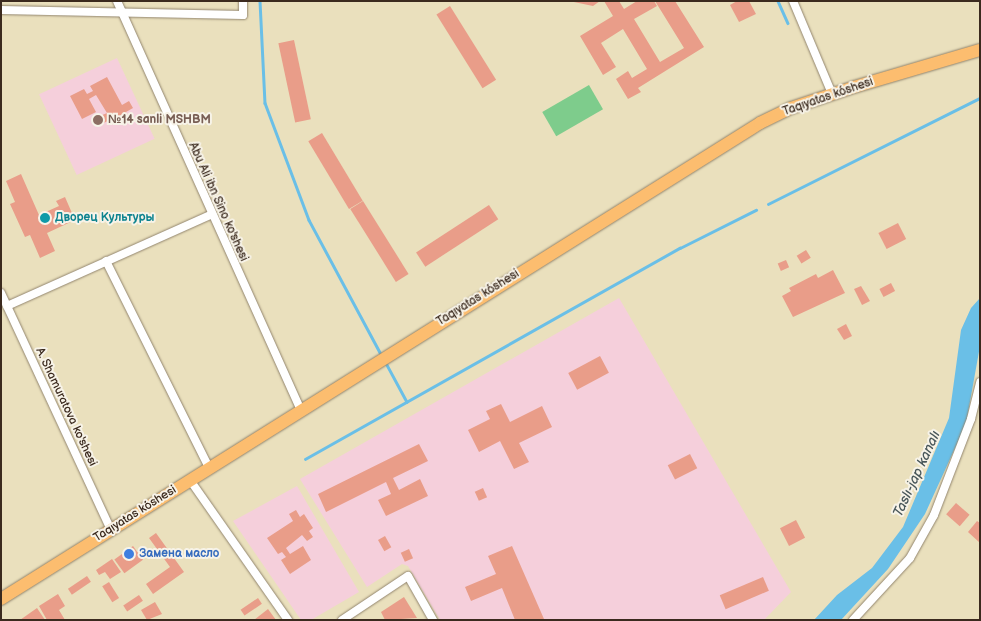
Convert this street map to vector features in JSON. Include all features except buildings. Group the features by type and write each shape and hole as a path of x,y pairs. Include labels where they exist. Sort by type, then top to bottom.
{"main road":[{"name":"Taqıyatas kóshesi","path":"1,599 760,123 832,94 980,50"}],"street":[{"name":"Abu Ali ibn Sino ko'shesi","path":"117,1 210,215 301,410"},
{"path":"1,10 243,15 243,1"},
{"path":"793,1 832,94"},
{"path":"7,306 210,215"},
{"path":"106,262 209,468"},
{"name":"A. Shamuratova ko'shesi","path":"1,293 111,530"},
{"path":"854,619 910,558 934,515 971,420 980,382"},
{"path":"190,480 288,620"},
{"path":"342,620 408,576 433,620"}],"shaded area":[{"name":"№14 sanli MSHBM","path":"117,58 155,139 77,175 39,94"},
{"path":"619,298 791,592 764,620 440,620 408,566 402,564 367,587 300,479"},
{"path":"297,486 359,592 311,620 301,620 233,521"}],"green space":[{"path":"589,85 603,109 556,136 542,112"}],"water":[{"path":"980,298 980,346 966,424 925,514 888,569 841,620 814,620 837,595 872,568 903,527 949,418 961,330 971,308"}],"waterway":[{"path":"260,1 265,103 309,220 382,356"},
{"path":"778,1 788,23"},
{"path":"768,204 980,98"},
{"path":"305,459 680,248 756,210"},
{"path":"386,363 407,402"}],"place":[{"name":"№14 sanli MSHBM","path":"98,120"},
{"name":"Дворец Культуры","path":"45,218"},
{"name":"Замена масло","path":"129,554"}],"water label":[{"name":"Taslı-jap kanalı","path":"917,474"}]}
